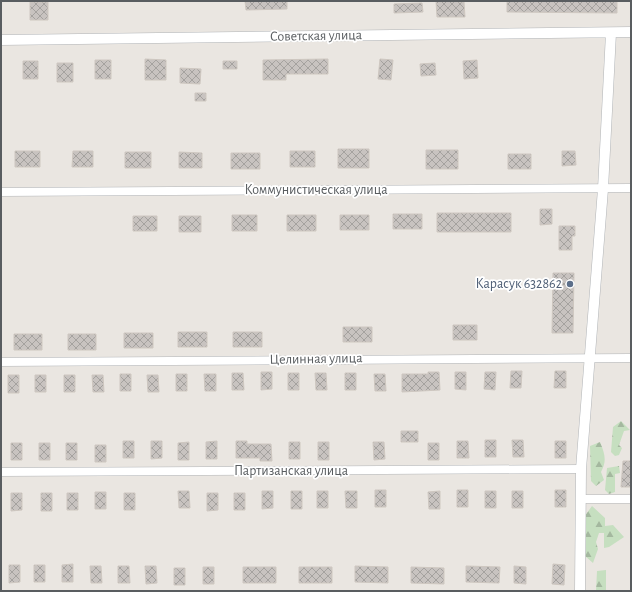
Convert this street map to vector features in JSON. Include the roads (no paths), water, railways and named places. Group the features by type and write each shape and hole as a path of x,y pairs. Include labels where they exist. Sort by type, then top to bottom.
{"street":[{"name":"Советская улица","path":"1,40 631,32"},
{"path":"580,591 581,469 603,189 611,33"},
{"name":"Коммунистическая улица","path":"1,192 631,188"},
{"name":"Целинная улица","path":"1,362 590,357 631,358"},
{"name":"Партизанская улица","path":"1,472 581,469"},
{"path":"581,499 631,500"}],"place":[{"name":"Карасук 632862","path":"570,284"}]}
